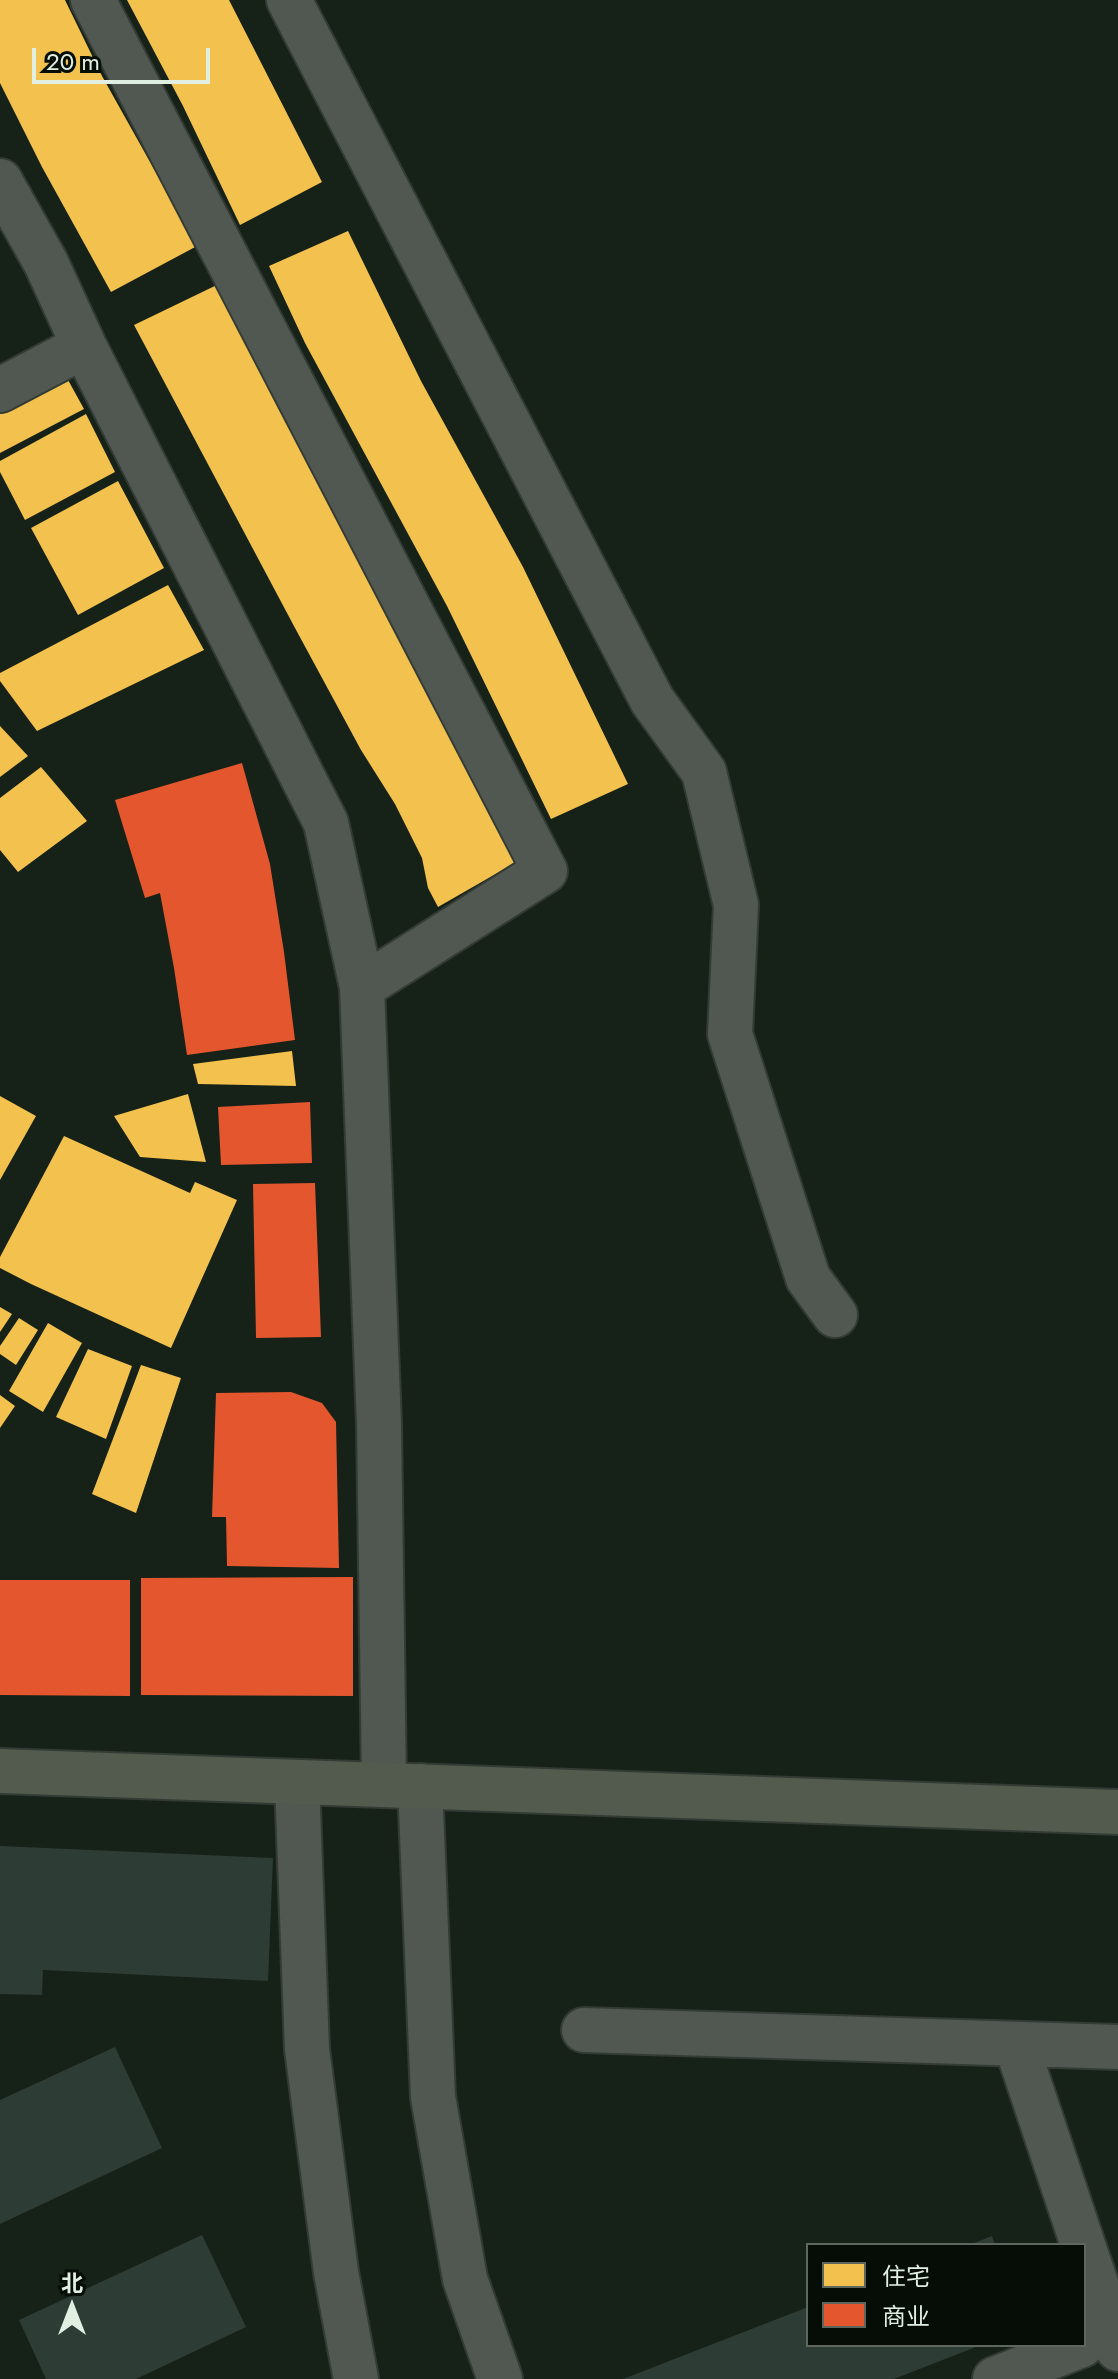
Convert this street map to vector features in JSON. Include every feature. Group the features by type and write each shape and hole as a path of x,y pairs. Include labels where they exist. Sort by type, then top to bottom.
{"main road":[{"path":"0,1771 1118,1812"}],"street":[{"path":"93,0 545,871 362,987"},
{"path":"289,0 652,700 704,772 736,905 730,1034 808,1278 835,1315"},
{"path":"0,181 46,263 84,346 326,823 362,987 379,1424 402,1786 433,2097 465,2279 500,2379"},
{"path":"0,390 84,346"},
{"path":"297,1782 307,2049 336,2272 356,2379"},
{"path":"584,2030 1118,2047"},
{"path":"1016,2044 1083,2243"},
{"path":"1086,2256 1103,2340"},
{"path":"995,2379 1084,2347"}],"building: 住宅":[{"path":"0,0 65,0 102,76 197,246 111,292 0,83"},
{"path":"127,0 229,0 322,182 240,225 183,106"},
{"path":"348,231 421,381 523,567 628,784 551,819 447,606 305,343 269,266"},
{"path":"223,282 520,860 438,907 428,888 422,858 395,804 361,750 134,325"},
{"path":"62,369 84,409 0,453 0,403"},
{"path":"86,414 115,472 25,520 0,472 0,461"},
{"path":"118,481 164,568 78,615 31,528"},
{"path":"168,585 204,650 37,731 0,681 0,673"},
{"path":"0,726 28,756 0,777"},
{"path":"41,767 87,821 18,872 0,850 0,798"},
{"path":"292,1051 296,1086 198,1084 193,1064"},
{"path":"188,1094 206,1162 140,1157 114,1116"},
{"path":"0,1096 36,1116 0,1180"},
{"path":"64,1136 190,1193 195,1182 237,1200 171,1348 0,1268 0,1257"},
{"path":"0,1307 12,1314 0,1332"},
{"path":"19,1318 38,1330 16,1365 0,1354 0,1346"},
{"path":"48,1323 82,1343 43,1412 9,1391"},
{"path":"88,1349 132,1366 106,1439 56,1417"},
{"path":"141,1365 181,1378 136,1513 92,1494"},
{"path":"0,1395 15,1406 0,1428"}],"building: 商业":[{"path":"242,763 270,864 295,1040 187,1055 160,893 145,898 115,800"},
{"path":"310,1102 312,1163 221,1165 218,1107"},
{"path":"315,1183 321,1337 256,1338 253,1184"},
{"path":"291,1392 322,1403 336,1422 339,1568 227,1566 226,1517 212,1517 216,1393"},
{"path":"353,1577 353,1696 141,1695 141,1578"},
{"path":"0,1580 130,1580 130,1696 0,1695"}],"building: 其他":[{"path":"0,1846 273,1858 268,1981 43,1970 42,1995 0,1994"},
{"path":"115,2047 162,2148 0,2224 0,2100"},
{"path":"202,2235 246,2327 136,2379 46,2379 19,2320"},
{"path":"992,2236 994,2243 974,2243"},
{"path":"806,2308 806,2347 976,2347 894,2379 623,2379"}]}
